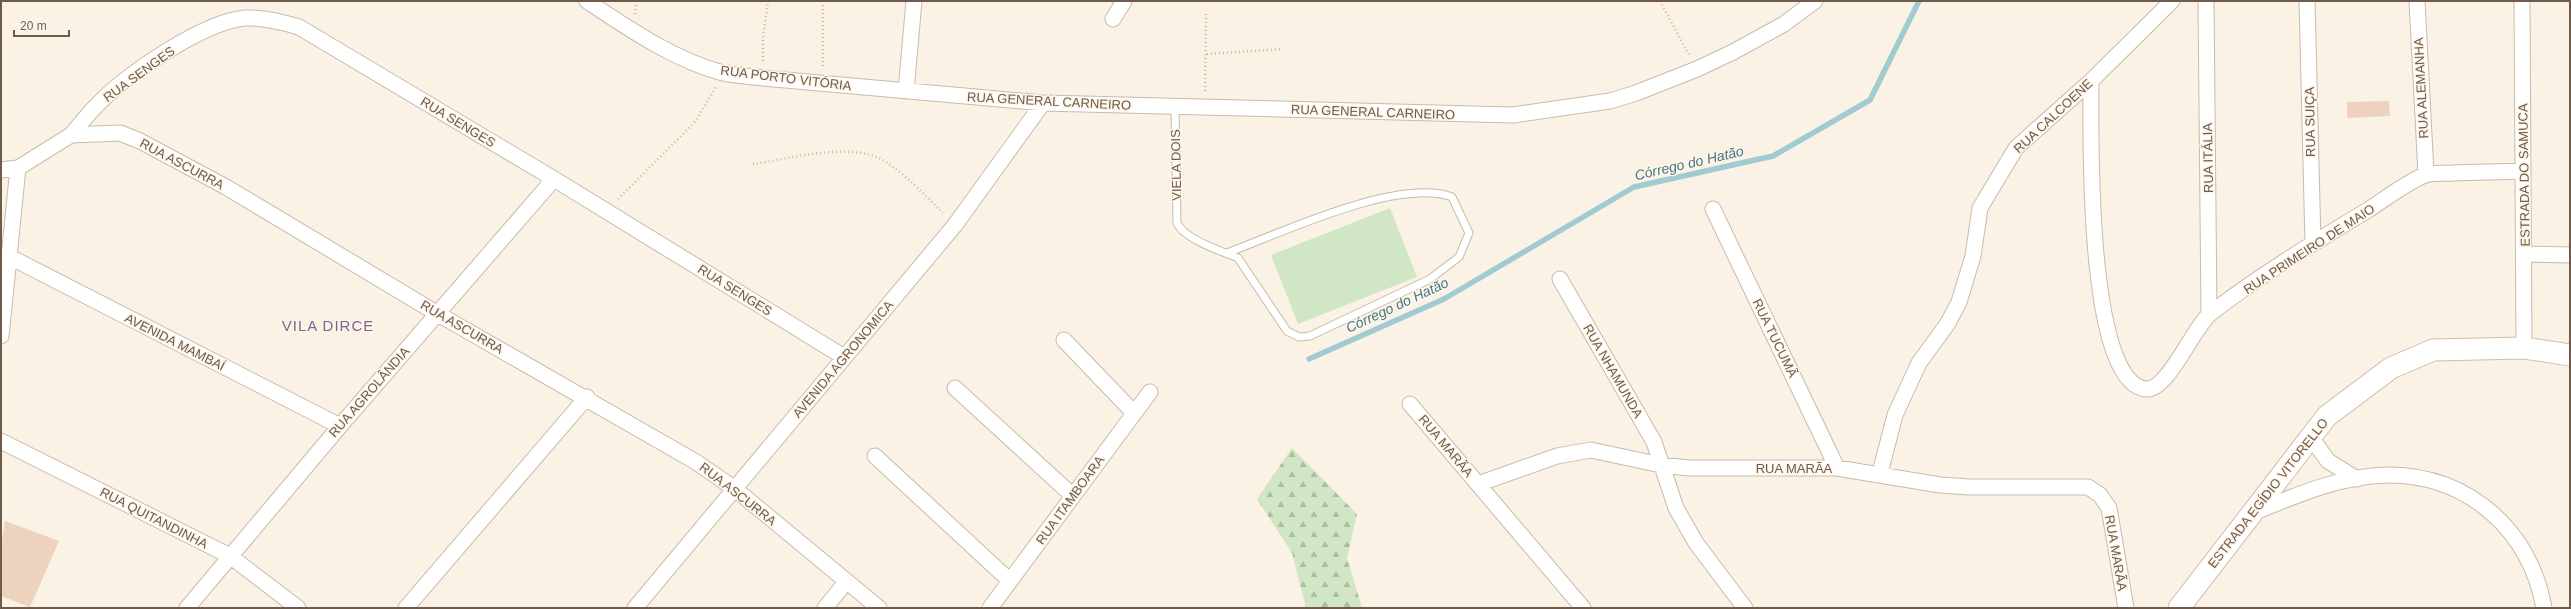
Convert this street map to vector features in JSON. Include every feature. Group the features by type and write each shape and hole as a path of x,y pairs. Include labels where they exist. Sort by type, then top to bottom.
{"street":[{"name":"RUA PORTO VITÓRIA","path":"587,1 633,32 684,58 724,73 822,85 906,91"},
{"path":"906,91 914,1"},
{"path":"1113,19 1124,1"},
{"name":"RUA GENERAL CARNEIRO","path":"906,91 1043,103 1513,115 1610,101 1697,69 1784,24 1814,1"},
{"name":"RUA CALCOENE","path":"1880,473 1895,415 1919,363 1948,323 1959,302 1973,256 1980,208 2016,148 2091,81 2172,1"},
{"name":"RUA ITÁLIA","path":"2206,1 2209,315"},
{"name":"RUA SUIÇA","path":"2307,1 2313,244"},
{"name":"RUA ALEMANHA","path":"2417,1 2426,174"},
{"name":"ESTRADA DO SAMUCA","path":"2522,1 2525,254 2524,348"},
{"name":"RUA SENGES","path":"71,135 104,98 170,50 217,26 245,18 275,20 299,27 554,179 844,357"},
{"name":"RUA PRIMEIRO DE MAIO","path":"2091,81 2092,212 2097,274 2105,322 2120,366 2132,382 2145,389 2156,386 2209,315 2313,244 2426,174"},
{"name":"AVENIDA AGRONOMICA","path":"635,608 954,225 1043,103"},
{"name":"RUA ASCURRA","path":"18,168 71,135 120,133 140,141 226,187 438,314 587,397 696,462 735,489 879,608"},
{"path":"1,170 18,168 1,336"},
{"path":"2426,174 2523,171"},
{"name":"RUA AGROLÂNDIA","path":"188,608 340,426 554,179"},
{"name":"RUA TUCUMÃ","path":"1713,209 1838,468"},
{"path":"2525,254 2570,254"},
{"name":"AVENIDA MAMBAÍ","path":"10,258 340,426"},
{"name":"RUA NHAMUNDA","path":"1560,278 1647,428 1654,442 1676,508 1696,543 1745,608"},
{"path":"1064,340 1134,413"},
{"name":"ESTRADA EGÍDIO VITORELLO","path":"2179,608 2310,436 2327,416 2390,368 2412,357 2433,350 2524,348 2570,355"},
{"path":"955,388 1073,496"},
{"name":"RUA ITAMBOARA","path":"990,608 1150,392"},
{"path":"406,608 587,397"},
{"name":"RUA MARÃA","path":"1410,404 1478,484 1573,452 1591,450 1661,465 1695,468 1838,468 1880,473 1948,486 2006,489 2073,486 2095,490 2104,499 2108,508 2126,608"},
{"path":"2310,436 2328,460 2357,479"},
{"name":"RUA QUITANDINHA","path":"1,441 230,556 298,608"},
{"path":"875,456 1010,581"},
{"path":"2251,513 2302,493 2357,479 2389,475 2422,478 2456,490 2485,506 2505,525 2523,551 2534,571 2544,607"},
{"path":"1478,484 1583,608"},
{"path":"825,608 846,582"}],"lane":[{"name":"VIELA DOIS","path":"1175,107 1177,223 1180,229 1186,234 1227,253"},
{"path":"1424,191 1439,192 1452,197 1469,233 1459,257 1430,279 1310,336 1299,337 1288,331 1238,258 1227,253 1366,201 1424,191"}],"path":[{"path":"763,78 763,37 768,1"},
{"path":"822,85 823,1"},
{"path":"1660,1 1697,69"},
{"path":"1205,108 1207,54 1206,13"},
{"path":"1207,54 1282,49"},
{"path":"606,211 694,123 703,112 724,73"},
{"path":"753,164 817,154 854,151 884,161 912,182 954,225"}],"green space":[{"path":"1390,208 1417,277 1298,324 1271,255"},
{"path":"1292,448 1357,514 1347,558 1362,608 1306,608 1292,553 1257,499"}],"building":[{"path":"2389,101 2390,116 2347,118 2347,102"},
{"path":"5,521 59,541 30,607 1,596 1,547"}],"waterway":[{"name":"Córrego do Hatão","path":"1309,359 1444,299 1634,187 1773,156 1870,100 1919,1"}],"district":[{"name":"VILA DIRCE","path":"328,325"}]}
